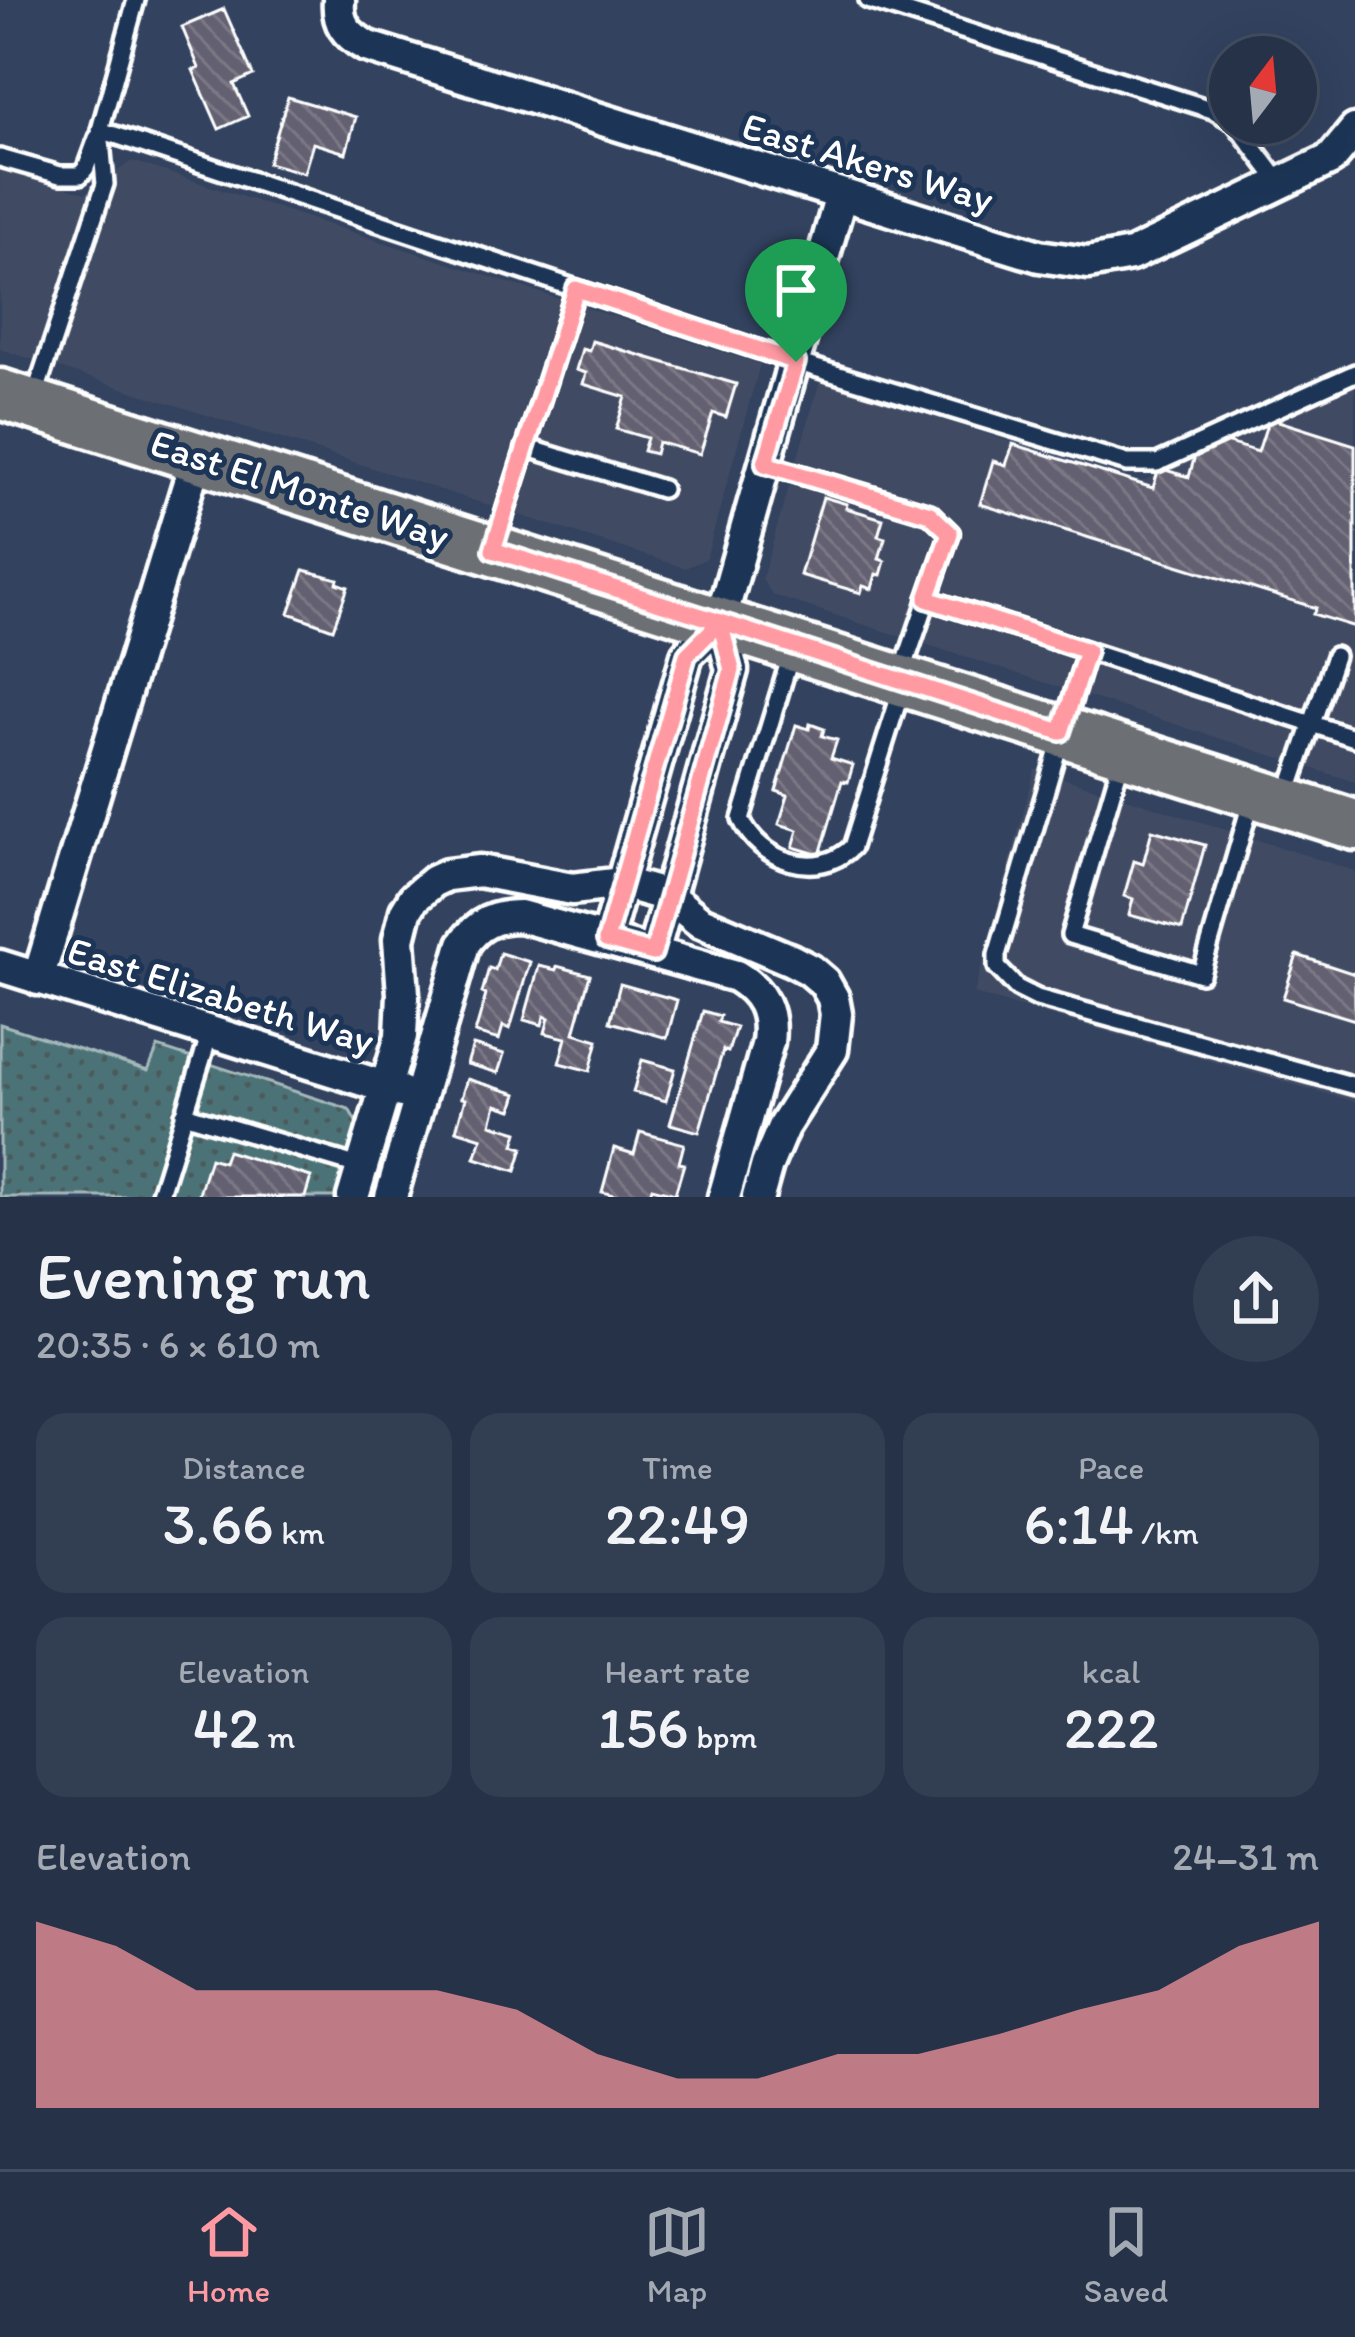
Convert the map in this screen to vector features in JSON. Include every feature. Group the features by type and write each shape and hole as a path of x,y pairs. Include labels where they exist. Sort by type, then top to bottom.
{"main road":[{"name":"East El Monte Way","path":"16,399 1355,825"}],"street":[{"name":"East Akers Way","path":"341,14 352,38 366,46 1039,256 1088,262 1131,255 1281,184 1331,159 1355,130"},
{"path":"606,940 687,655 720,622 842,195"},
{"path":"38,979 197,456"},
{"path":"653,953 732,670 720,622"},
{"path":"358,1182 396,1056 403,1014 399,939 406,911 423,888 447,875 479,872 572,889 622,883 668,896 699,921 810,970 824,982 836,1014 832,1050 783,1127 758,1197"},
{"path":"391,1197 459,958 472,933 495,918 520,916 736,976 752,986 768,1012 768,1042 724,1197"},
{"name":"East Elizabeth Way","path":"0,966 419,1097"}],"lane":[{"path":"0,158 60,175 80,175 100,130 136,0"},
{"path":"868,0 1209,109"},
{"path":"100,130 796,362 1126,463 1157,463 1355,373"},
{"path":"16,399 106,184 100,130"},
{"path":"1253,144 1281,184"},
{"path":"493,550 576,289"},
{"path":"526,447 662,489"},
{"path":"765,464 930,514 950,533 852,847 830,863 815,866 765,850 747,832 742,819 794,646"},
{"path":"927,599 1355,738"},
{"path":"1087,651 997,968 1005,979 1037,998 1355,1086"},
{"path":"1124,752 1070,935 1201,974 1269,798 1312,724 1335,656"},
{"path":"159,1197 210,1034"},
{"path":"184,1114 358,1182"}],"shaded area":[{"path":"132,161 760,364 706,559 685,568 0,349 0,169 86,193"},
{"path":"820,381 1139,483 1355,385 1355,782 772,595 762,579"},
{"path":"1035,769 1355,871 1355,1102 974,994"}],"green space":[{"path":"0,1024 148,1071 158,1047 349,1109 360,1129 342,1197 0,1197"}],"building":[{"path":"224,9 253,75 234,84 248,116 219,129 193,70 199,68 182,27"},
{"path":"288,97 356,117 346,153 313,143 304,173 268,163"},
{"path":"592,341 736,384 726,417 713,413 700,454 658,442 655,454 643,451 647,438 616,429 626,397 583,384 586,373 576,370 582,349 589,351"},
{"path":"1269,418 1355,445 1355,627 1313,614 1316,608 980,504 993,461 1006,465 1013,444 1153,488 1159,468 1189,477 1196,452 1222,441 1258,452"},
{"path":"823,497 883,519 878,536 885,538 879,559 885,561 872,589 863,586 861,593 800,575"},
{"path":"304,570 338,579 337,583 348,587 333,629 289,613"},
{"path":"810,724 824,729 822,736 837,740 831,758 853,765 848,782 842,781 820,855 793,847 798,830 779,824 788,795 776,791 796,725 809,729"},
{"path":"1152,830 1205,845 1182,929 1129,915 1133,899 1124,896 1134,861 1143,864"},
{"path":"500,953 530,962 510,1029 503,1026 499,1040 475,1033 489,968 495,970"},
{"path":"1297,955 1355,974 1355,1020 1283,998"},
{"path":"539,966 590,975 574,1033 598,1040 590,1071 559,1063 566,1038 545,1033 549,1018 544,1016 542,1025 524,1020"},
{"path":"620,984 677,1000 667,1038 610,1022"},
{"path":"703,1011 736,1027 728,1052 723,1050 699,1132 670,1124"},
{"path":"473,1045 504,1054 498,1073 467,1064"},
{"path":"642,1060 675,1069 666,1101 633,1092"},
{"path":"467,1079 517,1094 512,1110 496,1105 491,1124 518,1132 514,1145 523,1148 516,1171 475,1158 482,1138 456,1130"},
{"path":"640,1132 684,1144 675,1194 652,1188 649,1197 602,1192 614,1148 634,1154"},
{"path":"227,1151 311,1177 305,1197 198,1197 210,1158 223,1162"}],"route":[{"path":"796,362 576,289 493,550 720,622 687,655 606,940 653,953 732,670 720,622 1061,732 1087,651 927,599 950,533 937,518 765,464 796,362"}]}
